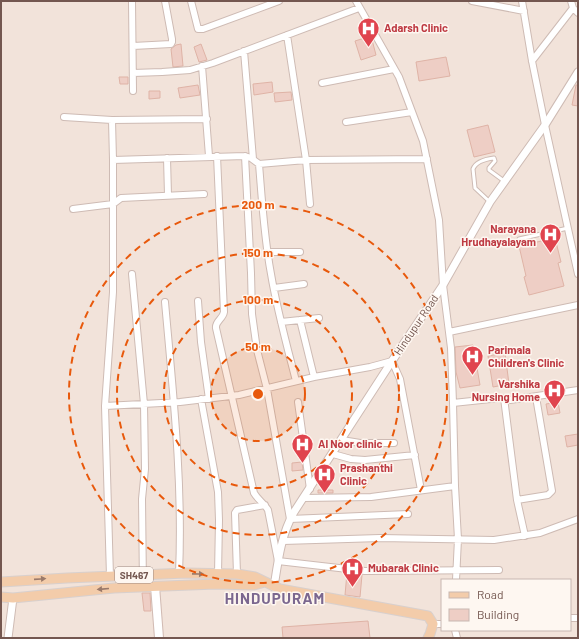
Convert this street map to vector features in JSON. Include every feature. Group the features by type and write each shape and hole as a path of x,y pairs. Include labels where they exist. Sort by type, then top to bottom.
{"main road":[{"name":"SH467","path":"1,582 110,576 238,574 254,577 280,590 428,616 437,624 428,638"},
{"name":"SH467","path":"1,597 13,598 143,586 216,584 254,585 265,582"},
{"path":"155,586 159,638"}],"street":[{"path":"132,1 133,91"},
{"path":"133,46 171,44 172,42 165,1"},
{"path":"191,1 198,30 279,1"},
{"path":"356,1 399,77 423,141 440,220 443,286 449,332 453,403 458,539 456,579"},
{"path":"475,1 524,11"},
{"path":"522,1 544,125 578,274"},
{"path":"571,1 573,8 578,13"},
{"path":"133,73 190,70 359,8"},
{"path":"532,61 573,8"},
{"path":"287,35 306,160 310,204"},
{"path":"244,51 253,159"},
{"path":"202,66 210,156"},
{"path":"322,83 394,69"},
{"name":"Hindupur Road","path":"274,587 278,561 290,519 392,361 443,286 504,180 577,76"},
{"path":"346,122 412,112"},
{"path":"64,117 112,120 207,119"},
{"path":"110,576 105,406 113,292 112,120"},
{"path":"217,156 224,315 215,326 254,493 268,510 278,561 365,571 499,570"},
{"path":"113,160 245,156 253,159 259,164 306,160 426,159"},
{"path":"245,156 252,314 257,350 267,388 290,519 408,514"},
{"path":"167,158 168,195"},
{"path":"259,164 263,222 274,288 296,382"},
{"path":"73,209 113,204 121,198 204,194"},
{"path":"268,252 300,252"},
{"path":"132,274 144,404 144,469 142,499 143,586"},
{"path":"274,288 304,284"},
{"path":"198,301 201,342 209,398"},
{"path":"165,302 174,402 179,492 181,544 180,574"},
{"path":"449,332 578,305"},
{"path":"281,322 319,318"},
{"path":"300,320 314,377"},
{"path":"105,406 174,402 232,396 392,361 400,379 421,490"},
{"path":"453,403 504,398 510,400 578,390"},
{"path":"517,500 548,495 552,491 536,397"},
{"path":"504,398 517,500 524,536"},
{"path":"201,399 215,484 218,492 218,574"},
{"path":"298,402 310,490"},
{"path":"342,440 360,443 394,443"},
{"path":"332,454 351,459 365,460 415,455"},
{"path":"304,498 371,497 455,486"},
{"path":"238,574 235,513 240,508 265,505"},
{"path":"283,540 380,538 494,540 524,536 558,527 578,519"},
{"path":"8,638 13,598"}],"lane":[{"path":"490,202 475,188 474,166 476,163 494,158 495,161 488,170 504,180"},
{"path":"519,239 568,228"}],"shaded area":[{"path":"1,1 578,1 578,638 1,638"}],"building":[{"path":"371,36 376,55 361,60 355,41"},
{"path":"181,44 183,66 173,67 171,49 176,45"},
{"path":"201,44 207,60 199,62 194,47"},
{"path":"446,57 450,76 419,81 416,62"},
{"path":"119,77 128,77 128,84 120,84"},
{"path":"272,82 273,92 254,95 253,84"},
{"path":"198,85 200,95 180,98 178,88"},
{"path":"576,85 578,85 578,106 572,105"},
{"path":"149,91 160,91 160,98 149,99"},
{"path":"291,92 292,100 275,102 274,93"},
{"path":"488,125 495,152 474,157 467,130"},
{"path":"555,238 561,262 558,263 564,286 529,295 524,277 526,276 519,246"},
{"path":"473,345 480,385 460,388 456,372 455,347"},
{"path":"505,353 509,384 493,387 488,356"},
{"path":"558,402 560,413 548,415 546,404"},
{"path":"578,434 578,445 567,447 565,436"},
{"path":"302,462 303,470 292,471 292,463"},
{"path":"318,490 333,490 333,493 318,493"},
{"path":"347,573 362,575 360,597 345,595"},
{"path":"142,593 150,593 151,611 144,611"},
{"path":"368,621 370,638 283,638 282,627"}],"place":[{"name":"Adarsh Clinic","path":"368,48"},
{"name":"Narayana Hrudhayalayam","path":"551,254"},
{"name":"Parimala Children's Clinic","path":"473,376"},
{"name":"Varshika Nursing Home","path":"555,410"},
{"name":"Al Noor clinic","path":"302,464"},
{"name":"Prashanthi Clinic","path":"325,494"},
{"name":"Mubarak Clinic","path":"353,588"}],"district":[{"name":"HINDUPURAM","path":"275,599"}]}
